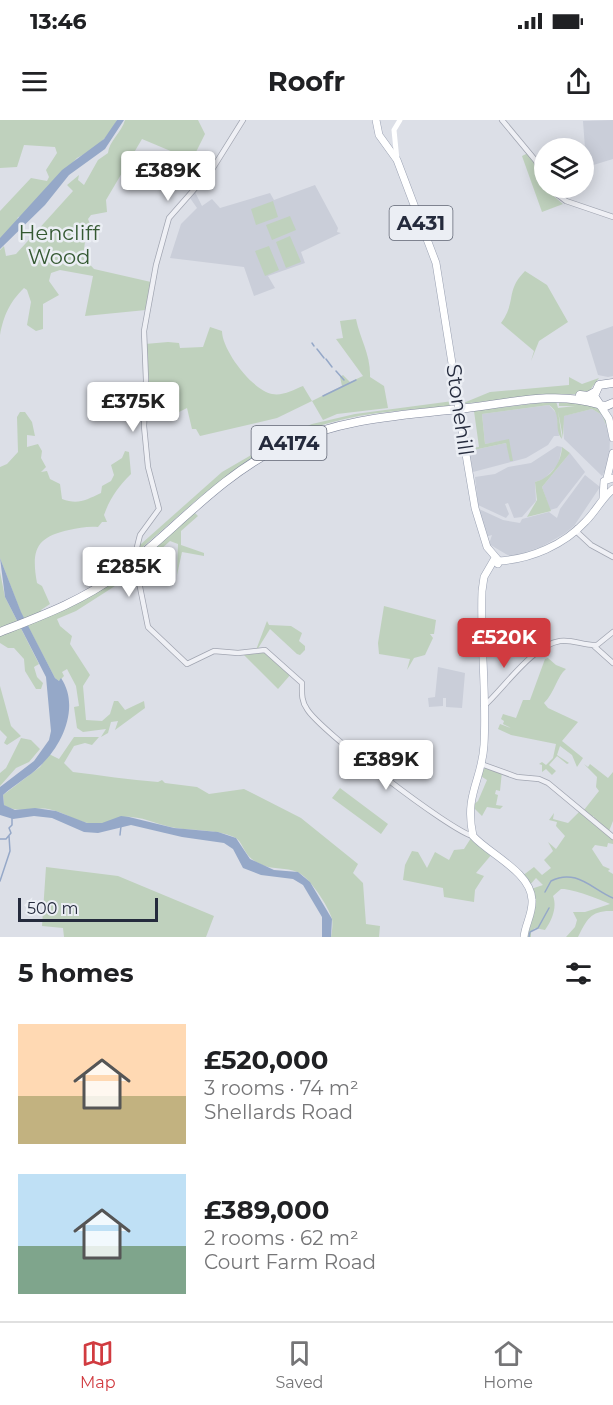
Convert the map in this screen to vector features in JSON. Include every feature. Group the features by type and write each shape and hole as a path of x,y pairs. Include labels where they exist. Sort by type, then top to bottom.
{"highway":[{"name":"A4174","path":"44,613 107,576 243,464 300,434 339,422 375,415 553,396 588,396 595,392 599,385 612,384"},
{"path":"595,392 594,396 599,404"},
{"name":"A4174","path":"0,630 74,602 111,579 234,476 264,456 308,435 374,419 516,402 560,399 586,400 606,406 613,403"}],"main road":[{"name":"A431","path":"376,120 379,135 395,154"},
{"path":"395,154 394,130 400,120"},
{"name":"Stonehill","path":"395,154 436,263 451,345 459,413 474,504 484,540 496,561"},
{"path":"599,404 609,419 613,438"},
{"path":"524,937 532,904 529,890 505,861 473,836 470,800 481,764 486,702 482,591 484,577 496,561 532,555 550,547 577,529 597,507 610,484 613,453"},
{"path":"550,547 577,529"}],"street":[{"path":"243,120 213,168 167,222 147,310 144,332 146,380 144,426 148,467 159,509 141,535 136,551 136,567 147,624 156,636 188,664 216,651 263,650 270,652 302,683 302,697 310,713 353,754 466,834 473,836"},
{"path":"502,120 534,159"},
{"path":"563,198 570,203 613,217"},
{"path":"577,529 591,545 613,557"},
{"path":"486,702 536,654 556,642 594,646 608,638 613,632"},
{"path":"594,646 613,663"},
{"path":"481,764 517,777 539,779 548,783 613,837"}],"shaded area":[{"path":"613,120 613,159 594,165 594,138 584,138 583,121"},
{"path":"315,185 338,228 337,232 341,233 301,252 305,263 268,276 275,288 254,296 244,267 170,258 181,224 197,208 190,198 195,192 202,206 212,199 220,208 270,193 274,200"},
{"path":"613,326 613,376 598,375 586,336"},
{"path":"549,405 557,414 559,436 554,436 548,445 526,458 473,472 469,451 506,443 511,458 508,440 485,444 482,414"},
{"path":"592,409 602,415 610,436 609,465 602,476 564,439 563,416"},
{"path":"557,446 562,447 558,465 544,479 535,482 536,501 522,517 514,518 508,503 505,504 509,514 506,518 478,505 475,477 495,474 508,467 531,463"},
{"path":"570,453 585,472 557,508 550,510 542,487"},
{"path":"585,475 600,487 574,526 564,534 541,547 511,557 489,544 492,535 485,537 479,509 503,520 520,523 522,519 549,512 557,518 560,509"},
{"path":"438,667 465,673 462,708 446,707 446,698 443,698 443,706 429,707 428,698 435,697"}],"green space":[{"path":"0,120 117,120 105,137 95,147 77,158 24,216 18,217 14,227 0,240 0,211 31,178 47,181 49,177 46,170 57,153 55,147 24,145 17,167 0,168"},
{"name":"Hencliff Wood","path":"125,120 198,120 205,134 192,160 142,139 106,200 107,212 91,215 88,219 91,226 86,234 83,257 94,269 151,282 146,310 85,316 93,276 60,270 51,273 49,281 59,295 43,304 43,329 36,331 27,325 31,302 24,288 8,310 0,335 0,250 4,246 6,256 16,254 73,191 67,185 79,175 78,180 84,185 98,160 108,153"},
{"path":"528,153 534,160 534,190 522,156"},
{"path":"537,198 556,198 563,204 542,212"},
{"path":"273,201 278,217 256,225 251,209"},
{"path":"290,216 296,230 272,240 266,225"},
{"path":"290,236 301,262 286,268 276,242"},
{"path":"269,246 279,270 265,276 255,251"},
{"path":"525,271 547,285 568,322 539,341 531,361 534,351 501,323 509,308 515,284"},
{"path":"356,319 367,354 370,377 384,386 388,408 337,414 323,420 312,401 342,386 340,377 343,375 350,382 363,376 336,339 343,338 340,321"},
{"path":"210,327 222,331 227,348 240,368 264,391 280,394 303,386 312,401 277,418 200,436 196,429 192,429 187,408 179,412 178,404 163,406 147,399 145,344 168,342 179,343 180,348 203,347"},
{"path":"569,377 582,384 599,378 587,394 543,395 461,404 490,392 569,385"},
{"path":"453,401 456,405 376,413 329,423 301,432 275,445 226,476 137,552 138,542 141,544 222,472 284,436 312,424 355,414"},
{"path":"556,401 558,408 575,406 559,406 559,401 592,404 605,412 608,430 602,415 592,409 564,416 563,438 558,411 562,439 558,431 556,413 549,405 482,414 485,444 509,439 513,461 510,461 506,443 469,451 470,448 479,447 474,411"},
{"path":"20,412 25,412 32,422 35,436 27,435 27,447 38,444 46,467 41,472 47,471 50,479 60,484 62,499 77,502 101,493 102,486 111,481 114,475 111,465 122,458 125,451 129,452 131,474 118,488 109,503 104,515 107,522 102,522 98,527 84,527 58,533 43,541 38,547 35,562 37,583 42,586 50,604 41,610 44,618 75,604 195,513 198,516 181,531 181,545 204,553 204,556 182,552 177,575 178,544 170,541 148,561 143,570 137,571 134,568 136,582 115,586 76,611 57,619 60,626 72,636 70,644 90,675 83,686 86,720 102,721 110,714 114,701 118,701 125,710 144,701 145,708 115,730 118,721 111,722 108,733 101,737 106,729 83,732 77,728 74,707 79,706 76,686 67,669 62,672 64,676 59,681 55,678 21,613 0,558 0,467 7,464 18,452 17,417"},
{"path":"562,447 570,453 542,487 551,511 527,517 537,500 535,482 546,477 554,469 560,459"},
{"path":"0,572 5,597 39,664 34,667 37,677 43,683 41,689 36,689 25,671 24,659 14,648 8,648 0,643"},
{"path":"384,606 436,620 434,634 430,634 433,638 425,655 414,658 407,670 410,659 379,654 378,643"},
{"path":"267,621 269,625 291,626 302,633 299,641 305,646 305,650 300,655 297,654 270,629 257,650 263,650 291,674 278,689 243,654 256,650"},
{"path":"548,658 556,665 566,669 544,703 548,708 578,722 562,741 583,758 577,767 572,755 560,746 557,755 569,763 567,764 557,756 549,765 556,771 552,775 546,769 542,772 542,765 539,764 542,762 546,765 553,758 556,744 511,735 498,729 500,724 511,728 503,724 504,721 501,719 503,714 516,718 523,700 530,700 545,659"},
{"path":"0,686 11,726 21,736 7,745 4,743 7,737 0,730"},
{"path":"74,737 99,737 92,745 85,743 74,746 64,763 73,772 158,782 162,780 165,783 197,787 209,794 244,789 301,818 358,864 353,873 363,883 366,924 380,926 379,937 331,937 330,914 318,892 307,879 293,870 262,865 250,858 238,839 227,834 170,827 131,817 122,817 101,824 90,823 48,809 20,810 4,805 3,795 40,767 49,754 59,759"},
{"path":"21,738 31,740 40,749 29,762 16,768 0,786 0,773 6,768"},
{"path":"584,764 588,767 590,764 608,778 613,772 613,821 609,831 593,818 594,816 592,817 584,810 599,791 596,787 597,777"},
{"path":"485,768 502,771 500,791 496,790 495,794 498,795 496,805 503,806 500,809 487,807 482,816 472,806 478,801 487,780 479,775"},
{"path":"340,788 388,824 381,834 332,798"},
{"path":"579,812 613,838 613,844 608,843 607,847 595,845 592,849 603,866 610,869 608,871 613,874 613,911 595,914 587,921 578,937 566,937 575,927 577,920 573,912 585,912 610,904 578,892 561,889 553,896 554,913 545,930 535,928 531,932 531,937 526,937 531,889 543,885 536,878 529,886 522,876 534,867 542,875 551,868 544,860 553,851 548,842 556,849 565,836 556,826 557,822 549,820 554,813 553,819 568,823"},
{"path":"471,838 492,854 476,873 484,876 475,890 474,902 444,897 443,888 403,880 405,865 412,851 418,852 427,868 435,852 449,860 454,850 464,849"},
{"path":"46,867 118,876 214,916 206,937 64,937 63,928 42,926"}],"water":[{"path":"117,120 124,120 105,149 69,175 45,205 0,249 0,238 62,170 104,139"},
{"path":"0,558 21,612 55,678 59,681 61,678 69,701 66,725 56,747 36,770 3,795 4,805 15,810 35,808 56,811 87,823 102,823 121,816 174,828 218,832 236,838 250,859 274,870 298,872 310,882 332,919 331,937 322,937 322,917 303,885 293,879 261,875 243,868 233,849 224,843 182,837 131,825 98,833 84,832 52,818 34,816 13,819 0,815 0,787 34,761 49,740 51,731 46,677 5,597"}],"waterway":[{"path":"317,349 324,358"},
{"path":"326,359 332,367"},
{"path":"336,371 344,380"},
{"path":"323,396 356,380"},
{"path":"0,839 6,839 11,833 9,828 12,825 12,817"},
{"path":"120,835 121,826"},
{"path":"0,881 10,851 9,836"},
{"path":"545,892 551,881 568,877 583,881 613,898"},
{"path":"529,937 530,932 538,928 549,908"}]}
